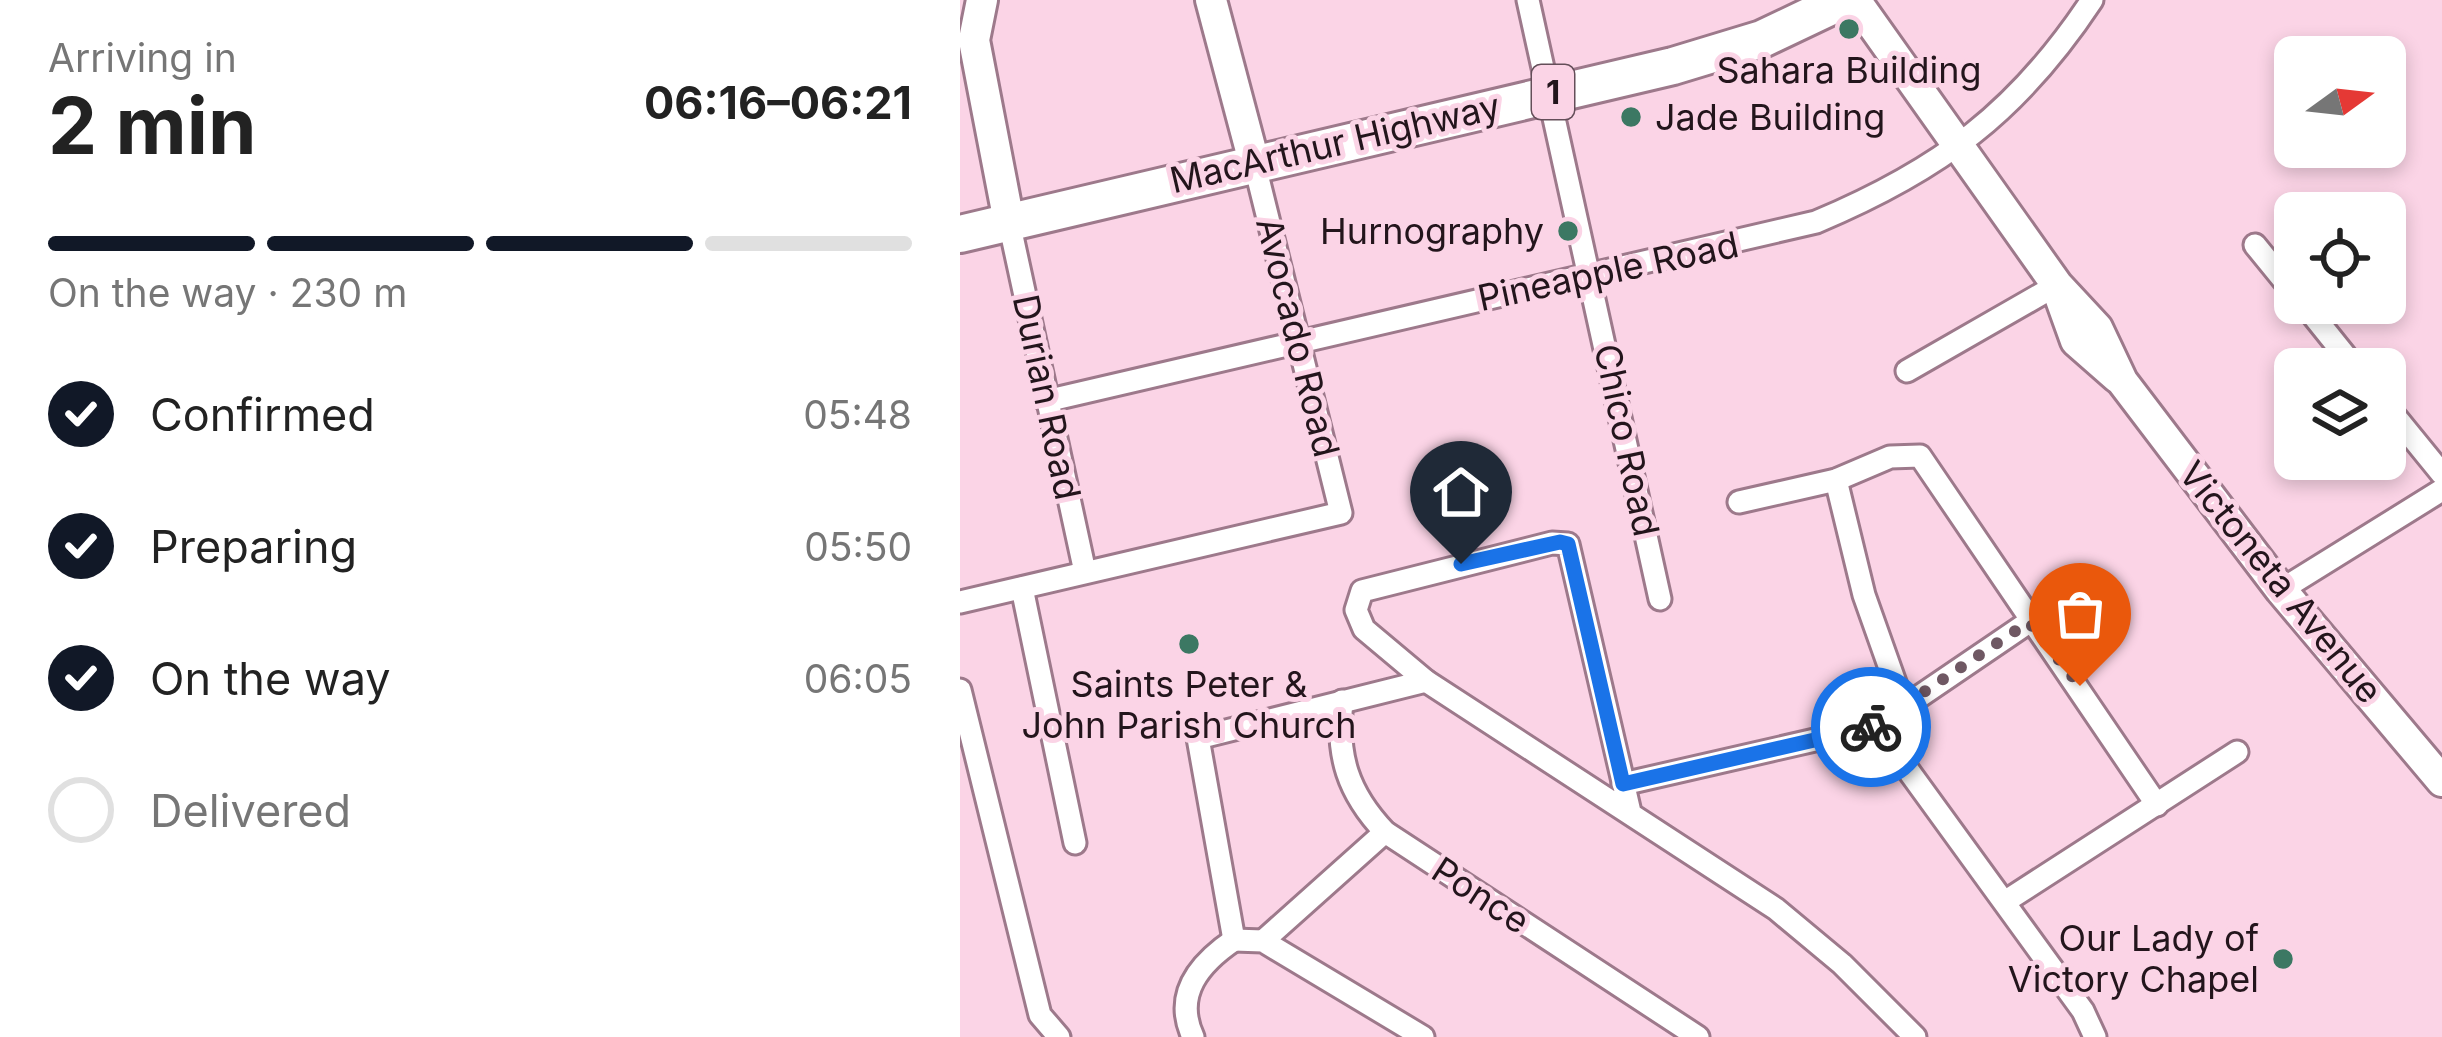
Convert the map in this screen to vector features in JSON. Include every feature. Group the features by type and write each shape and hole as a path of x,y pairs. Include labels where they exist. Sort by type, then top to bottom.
{"highway":[{"name":"MacArthur Highway","path":"1549,83 1719,32 1798,0"},
{"name":"MacArthur Highway","path":"960,234 1007,211 1251,152 1549,83 1725,52 1844,0"},
{"name":"MacArthur Highway","path":"960,209 1007,211"}],"main road":[{"path":"982,0 967,38 1007,211"},
{"path":"1211,0 1251,152"},
{"name":"Victoneta Avenue","path":"1855,0 2057,285 2097,328 2122,382 2281,590 2442,781"}],"street":[{"name":"Chico Road","path":"1528,0 1660,599"},
{"name":"Pineapple Road","path":"1046,401 1816,222 1895,186 1958,147 2035,80 2092,0"},
{"name":"Avocado Road","path":"1085,572 1340,513 1251,152"},
{"name":"Durian Road","path":"1007,211 1085,572"},
{"path":"2255,245 2274,268"},
{"path":"1907,371 2057,285"},
{"path":"2319,324 2339,348"},
{"path":"2406,430 2442,474"},
{"path":"1739,502 1836,480 1890,457 1920,456 2157,805"},
{"path":"1836,480 1864,595 1903,705"},
{"path":"2281,590 2442,490"},
{"path":"1630,812 1568,544 1552,543 1362,591 1356,610 1364,629 1426,681 1776,909 1842,964 1915,1037"},
{"path":"960,602 1085,572"},
{"path":"1022,588 1076,843"},
{"path":"1623,784 1876,726 2029,622"},
{"path":"1234,940 1197,740 1426,681"},
{"path":"960,690 1040,1015 1059,1037"},
{"name":"Ponce","path":"1342,701 1338,737 1344,771 1362,807 1385,832 1698,1037"},
{"path":"1876,726 2083,1010 2095,1037"},
{"path":"2006,901 2236,752"},
{"path":"1263,941 1385,832"},
{"path":"1193,1037 1186,1022 1188,984 1206,958 1234,940 1263,941 1424,1037"}],"way so far":[{"path":"1871,727 2029,622 2080,686"}],"place":[{"name":"Sahara Building","path":"1849,29"},
{"name":"Jade Building","path":"1631,117"},
{"name":"Hurnography","path":"1568,231"},
{"name":"Saints Peter & John Parish Church","path":"1189,644"},
{"name":"Our Lady of Victory Chapel","path":"2283,959"}],"route":[{"path":"1461,564 1568,544 1623,784 1871,727"}]}
